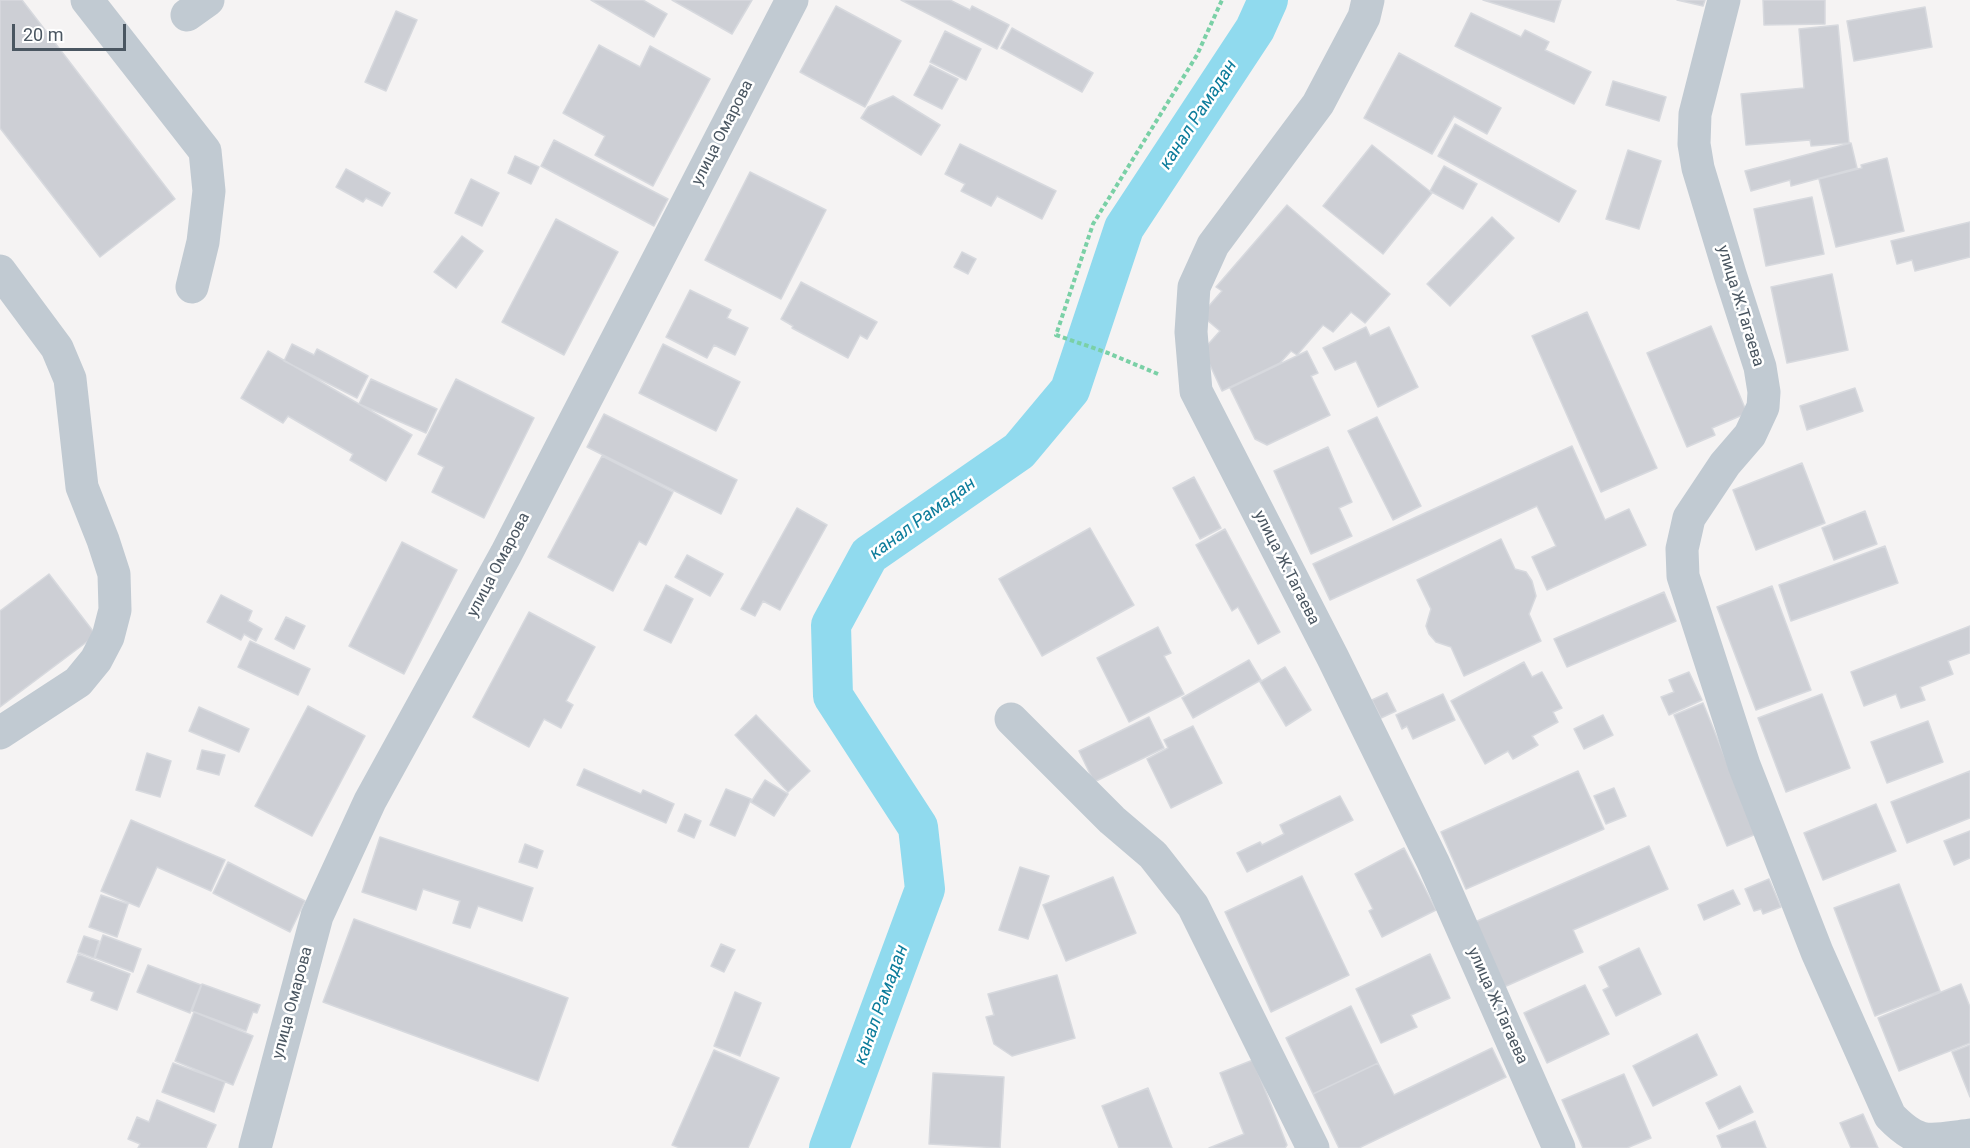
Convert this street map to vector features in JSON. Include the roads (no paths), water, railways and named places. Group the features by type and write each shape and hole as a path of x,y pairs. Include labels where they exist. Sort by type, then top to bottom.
{"street":[{"path":"87,0 205,151 209,191 203,242 192,286"},
{"name":"улица Омарова","path":"255,1148 317,916 370,801 506,554 792,0"},
{"name":"улица Ж.Тагаева","path":"1368,0 1364,16 1318,104 1213,245 1194,286 1191,332 1196,391 1333,658 1433,862 1559,1148"},
{"name":"улица Ж.Тагаева","path":"1724,0 1695,114 1694,144 1698,168 1760,367 1764,392 1763,407 1750,435 1725,464 1689,518 1682,549 1683,576 1744,765 1817,952 1890,1116 1905,1132 1917,1138 1929,1140 1970,1135"},
{"path":"0,271 57,348 70,379 82,487 114,574 115,610 108,637 96,660 78,682 0,733"},
{"path":"1011,719 1112,820 1153,855 1194,906 1313,1148"}],"waterway":[{"name":"канал Рамадан","path":"829,1148 925,889 918,827 833,696 831,625 869,555 1019,451 1070,390 1124,228 1255,29 1268,0"}]}
